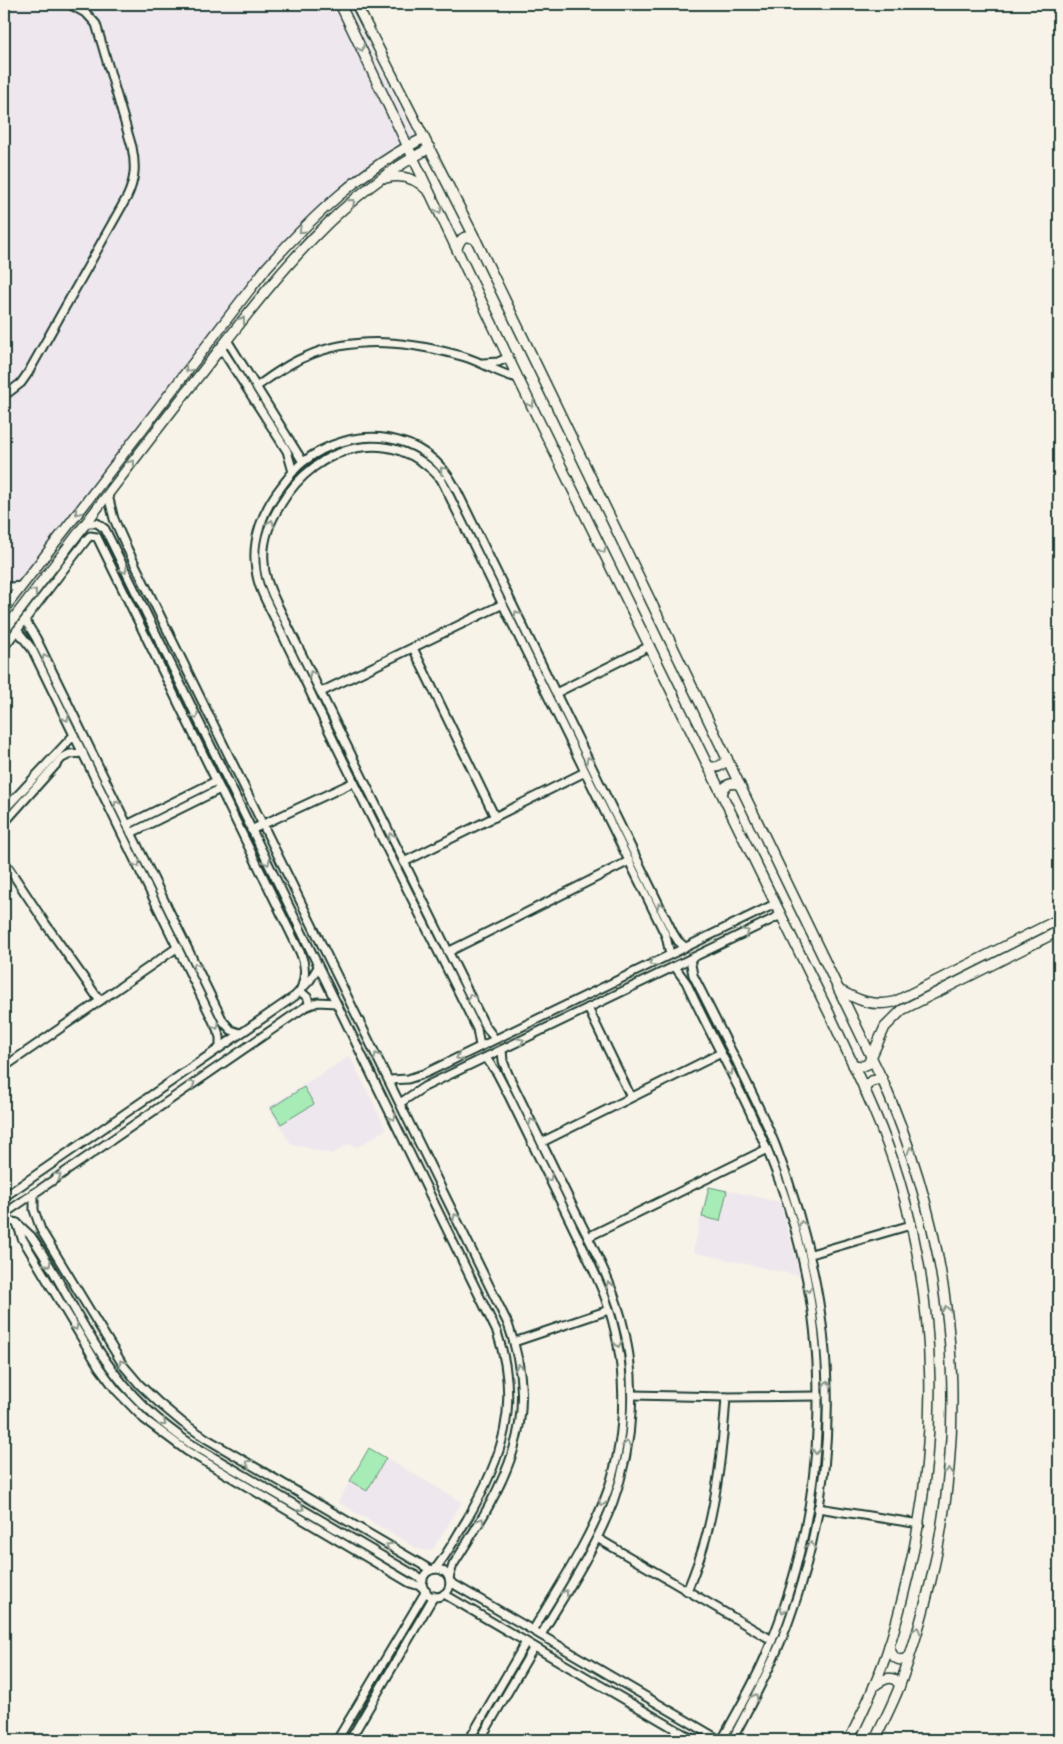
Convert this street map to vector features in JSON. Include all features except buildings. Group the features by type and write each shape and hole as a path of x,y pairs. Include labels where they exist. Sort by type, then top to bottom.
{"street":[{"path":"4,396 21,383 28,373 126,197 132,185 135,172 132,147 96,24 87,14 69,4"},
{"path":"340,4 518,378 853,1065 891,1155 912,1225 924,1298 930,1373 929,1448 920,1524 889,1646 850,1740"},
{"path":"356,4 476,240 882,1079 907,1140 928,1210 945,1293 952,1373 952,1439 944,1521 936,1560 900,1686 875,1740"},
{"path":"4,608 267,267 294,238 356,182 383,162 424,138"},
{"path":"4,631 282,270 340,212 383,178 430,148"},
{"path":"383,178 398,176 413,180 426,188 432,195"},
{"path":"457,248 464,236 476,240"},
{"path":"227,340 303,462"},
{"path":"256,387 304,357 333,347 388,342 450,353 518,378"},
{"path":"221,348 284,447 291,461 293,472"},
{"path":"481,363 498,362 509,357"},
{"path":"480,1046 477,1029 352,778 258,580 255,548 267,508 293,472 303,462 329,447 363,437 387,438 409,444 420,450 447,474 454,484 673,933 685,947"},
{"path":"386,448 387,438"},
{"path":"284,447 291,443"},
{"path":"495,1039 484,1024 271,592 264,563 266,536 276,511 294,485 307,472 329,457 344,450 360,447 386,448 416,457 441,479 666,936 670,954"},
{"path":"108,495 114,519 126,546 389,1080 503,1314 514,1342 520,1382 521,1409 518,1436 511,1462 500,1486 453,1565 449,1589 444,1594 434,1596 350,1740"},
{"path":"86,523 93,522 103,526 431,1194 497,1332 504,1356 508,1380 506,1423 498,1455 484,1490 433,1570 426,1574 424,1586 337,1740"},
{"path":"4,647 87,539 90,536 97,538 300,952 304,964 304,978 300,991"},
{"path":"116,552 126,546"},
{"path":"4,586 22,586"},
{"path":"4,602 4,608"},
{"path":"321,692 503,604"},
{"path":"24,620 36,638 225,1025 231,1030 240,1033"},
{"path":"278,625 286,622"},
{"path":"17,630 32,648 202,996 219,1033 220,1048"},
{"path":"556,693 650,646"},
{"path":"413,648 495,817"},
{"path":"4,823 74,735"},
{"path":"200,748 209,743"},
{"path":"4,810 56,760 67,755 83,753"},
{"path":"708,766 718,767 727,758"},
{"path":"251,830 352,778 360,771"},
{"path":"392,860 402,859 495,817 585,772"},
{"path":"128,826 216,781"},
{"path":"722,794 728,784 740,785"},
{"path":"131,833 220,789"},
{"path":"618,838 625,835"},
{"path":"4,861 100,1001"},
{"path":"448,952 629,861"},
{"path":"389,1080 408,1079 426,1073 775,904"},
{"path":"283,919 292,914"},
{"path":"400,1103 431,1084 781,915"},
{"path":"839,990 868,1004 894,1002 1059,919"},
{"path":"722,929 727,941"},
{"path":"853,1065 863,1066 868,1064 885,1027 902,1010 1059,931"},
{"path":"4,1068 178,947"},
{"path":"690,959 694,975 760,1110 795,1200 811,1254 820,1302 825,1345 826,1447 818,1508 800,1589 773,1660 732,1740"},
{"path":"4,1196 300,991 318,967"},
{"path":"34,1193 34,1210 41,1230 115,1354 131,1375 159,1403 183,1423 206,1439 405,1555 433,1570 444,1571 450,1580 477,1598 721,1740 752,1685 765,1656 795,1572 807,1522 815,1467 819,1396 816,1346 802,1257 775,1168 721,1053 683,978 675,967"},
{"path":"300,991 308,998 309,1004"},
{"path":"202,996 209,992"},
{"path":"4,1214 309,1004 324,1001 336,1003"},
{"path":"588,1008 631,1097"},
{"path":"701,1014 711,1010"},
{"path":"547,1014 552,1026"},
{"path":"356,1042 367,1036"},
{"path":"502,1050 504,1066 596,1254 621,1317 630,1368 632,1395 629,1437 621,1477 608,1515 597,1538 541,1635"},
{"path":"542,1142 721,1053"},
{"path":"486,1058 498,1073 588,1258 609,1310 618,1346 621,1370 623,1397 621,1428 608,1488 595,1521 579,1553 533,1630"},
{"path":"426,1073 431,1084"},
{"path":"864,1089 871,1081 882,1079"},
{"path":"510,1098 518,1094"},
{"path":"588,1237 767,1149"},
{"path":"775,1168 782,1164"},
{"path":"431,1194 442,1189"},
{"path":"4,1218 17,1223 31,1236 106,1362 150,1412 192,1444 399,1566 434,1596"},
{"path":"17,1223 22,1238 91,1355 116,1390 144,1419 187,1451 410,1583 424,1586"},
{"path":"811,1254 912,1225"},
{"path":"31,1236 41,1230"},
{"path":"588,1258 596,1254"},
{"path":"514,1342 609,1310"},
{"path":"816,1346 825,1345"},
{"path":"621,1370 630,1368"},
{"path":"632,1395 819,1396"},
{"path":"687,1592 704,1546 710,1520 722,1448 726,1397"},
{"path":"818,1508 920,1524"},
{"path":"459,1532 470,1539"},
{"path":"597,1538 772,1640"},
{"path":"399,1566 405,1555"},
{"path":"444,1594 694,1740"},
{"path":"470,1609 477,1598"},
{"path":"469,1740 526,1642"},
{"path":"889,1646 892,1655 897,1659 903,1660 908,1657"},
{"path":"481,1740 534,1647"},
{"path":"765,1656 773,1660"},
{"path":"873,1687 882,1680 889,1678 896,1680 900,1686"},
{"path":"624,1699 630,1687"}],"shaded area":[{"path":"4,4 348,4 419,145 373,174 315,223 277,260 4,615"},
{"path":"350,1056 386,1129 358,1147 348,1144 333,1154 291,1144 268,1107"},
{"path":"708,1186 780,1202 800,1276 693,1252"},
{"path":"369,1448 462,1502 434,1548 427,1551 418,1549 338,1502"}],"green space":[{"path":"304,1087 314,1104 281,1124 271,1108"},
{"path":"709,1187 727,1191 720,1221 702,1217"},
{"path":"369,1448 386,1458 367,1491 350,1481"}]}
